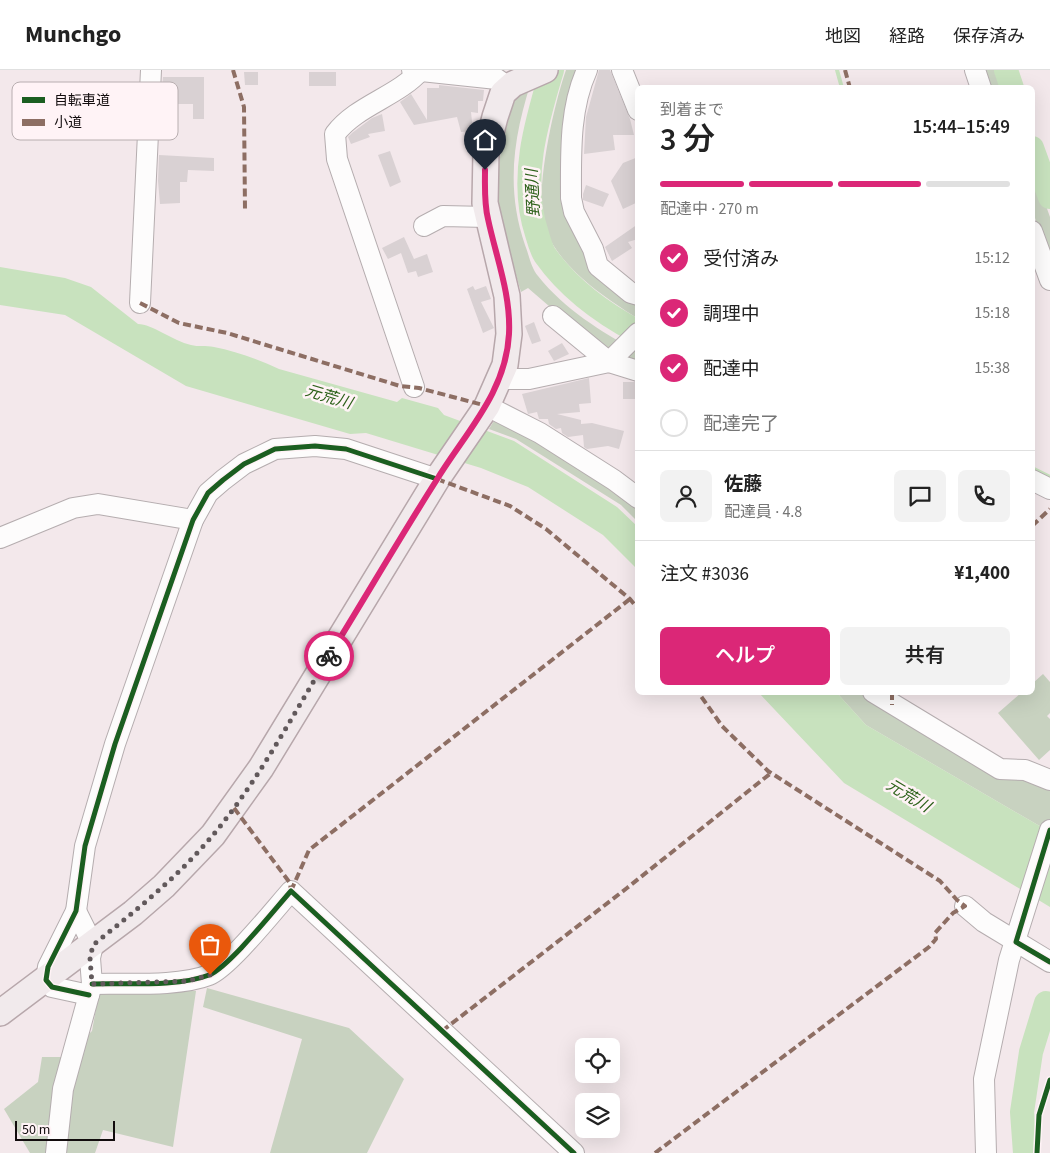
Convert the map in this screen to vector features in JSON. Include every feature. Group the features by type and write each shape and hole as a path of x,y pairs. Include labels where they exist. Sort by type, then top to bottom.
{"main road":[{"path":"0,1013 93,945 164,886 194,857 234,808 266,759 438,477 485,408 500,380 508,352 509,310 503,278 487,217 484,186 486,152 500,101 523,77"}],"street":[{"path":"414,387 337,158 335,134 344,123 408,84 418,70 496,79 523,77"},
{"path":"587,70 579,87 575,111 571,198 574,212 593,249 598,266 631,293 635,294"},
{"path":"622,70 635,102"},
{"path":"974,70 980,85"},
{"path":"140,303 148,140"},
{"path":"424,226 443,216 487,217"},
{"path":"1035,239 1050,280"},
{"path":"553,316 611,361 635,370"},
{"path":"500,380 529,379 611,361 635,337"},
{"path":"485,408 547,437 635,496"},
{"path":"438,477 346,450 315,446 275,449 244,464 208,493 193,520 115,744 86,846 76,910 48,967 46,980 52,986 90,990 188,981 210,975 225,964 291,891 574,1153"},
{"path":"1035,482 1050,490"},
{"path":"0,538 73,508 98,504 193,520"},
{"path":"878,695 1000,768 1025,770 1050,780"},
{"path":"986,1153 984,1079 1003,988 1050,830"},
{"path":"965,906 984,922 1017,938 1050,962"},
{"path":"56,1153 63,1089 90,990 90,958 93,945 76,910"}],"shaded area":[{"path":"527,70 535,70 522,114 515,157 514,178 519,222 532,265 536,273 549,288 572,309 597,328 635,351 635,366 607,356 528,288 521,292 501,218 498,199 498,180 503,142 513,105"},
{"path":"566,70 579,70 565,202 598,273 635,297 635,317 586,282 564,260 547,234 543,219 543,177 550,128"},
{"path":"984,70 998,70 1003,85 989,85"},
{"path":"1035,175 1050,217 1050,263 1035,218"},
{"path":"497,416 635,503 635,519 621,505 516,439 489,429"},
{"path":"1043,674 1050,682 1050,713 1047,716 1050,719 1050,750 1039,760 998,713 1019,695 1035,695 1035,681"},
{"path":"839,695 872,695 1017,777 1050,790 1050,832 866,725"},
{"path":"207,988 349,1028 404,1079 367,1153 270,1153 302,1039 203,1007"},
{"path":"196,991 173,1147 103,1130 95,1153 30,1153 4,1109 38,1082 42,1057 65,1057 92,1031 99,992"}],"water":[{"name":"元荒川","path":"0,267 65,278 91,287 138,324 150,327 184,343 194,346 211,346 231,351 279,369 397,402 402,398 438,408 444,415 514,441 617,507 635,524 635,567 603,535 528,487 481,468 366,433 350,434 186,386 65,315 0,305"},
{"name":"元荒川","path":"761,695 839,695 866,725 1050,832 1050,907 844,783"}],"building":[{"path":"599,70 610,70 630,119 634,135 613,135 615,150 584,154 586,117"},
{"path":"244,72 258,72 258,85 245,85"},
{"path":"309,72 336,72 336,86 309,86"},
{"path":"163,77 204,77 204,119 193,119 193,104 178,104 178,82 163,82"},
{"path":"439,85 484,90 483,101 478,101 478,113 471,112 473,131 461,132 457,117 414,125 400,102 411,94 427,120 427,88 439,88"},
{"path":"382,114 385,131 368,134 370,137 351,144 348,137 352,133 372,118"},
{"path":"390,151 401,182 390,187 378,155"},
{"path":"159,155 214,158 214,171 188,170 187,182 180,182 180,203 160,204 158,181"},
{"path":"635,158 635,203 623,209 611,181 623,163"},
{"path":"586,185 609,194 603,207 583,200"},
{"path":"635,226 635,240 628,242 632,248 612,261 605,247"},
{"path":"404,237 414,259 427,254 433,272 418,277 416,271 408,273 401,253 388,259 382,248"},
{"path":"473,286 475,290 486,286 491,299 481,302 494,328 483,333 467,289"},
{"path":"534,322 541,341 532,344 525,326"},
{"path":"562,343 569,354 554,361 548,351"},
{"path":"589,378 591,403 579,404 580,412 557,414 581,420 581,424 592,423 624,431 619,449 608,446 587,449 584,447 583,435 568,437 562,433 561,428 556,429 549,424 548,419 539,419 537,412 528,414 522,394"},
{"path":"623,382 635,382 635,399 623,399"}],"waterway":[{"name":"野通川","path":"552,70 535,131 530,172 532,214 540,245 554,267 575,289 612,317 635,330"},
{"path":"837,70 841,85"},
{"path":"1006,70 1011,85"},
{"path":"1035,156 1050,197"},
{"path":"1035,470 1050,477"},
{"path":"1025,1153 1022,1112 1031,1052 1046,1003"},
{"path":"1025,1153 1022,1112 1031,1052 1046,1003"}],"marked path":[{"path":"233,70 244,107 245,210"},
{"path":"845,70 849,85"},
{"path":"140,303 179,323 227,333 400,386 419,388 487,406"},
{"path":"437,479 510,506 546,529 635,605"},
{"path":"1035,523 1050,509"},
{"path":"291,891 309,850 630,599"},
{"path":"655,1153 929,947 936,939 935,933 953,913 965,906 940,881 768,771 722,726 700,695"},
{"path":"892,695 892,705"},
{"path":"442,1031 627,888 771,773"},
{"path":"234,808 290,883 291,891"}],"cycle path":[{"path":"89,995 52,987 46,980 48,967 76,911 85,846 115,744 193,520 208,493 244,464 275,449 315,446 346,449 437,479"},
{"path":"1050,830 1016,942 1050,962"},
{"path":"92,984 167,983 197,979 209,975 218,970 239,950 291,891 574,1153"},
{"path":"1037,1153 1039,1115 1050,1080"}],"way so far":[{"path":"210,975 188,981 92,984 90,958 93,945 164,886 194,857 213,835 261,768 329,656"}],"route":[{"path":"329,656 437,479 487,406 495,392 505,365 509,334 508,296 487,217 484,186 485,170"}]}
